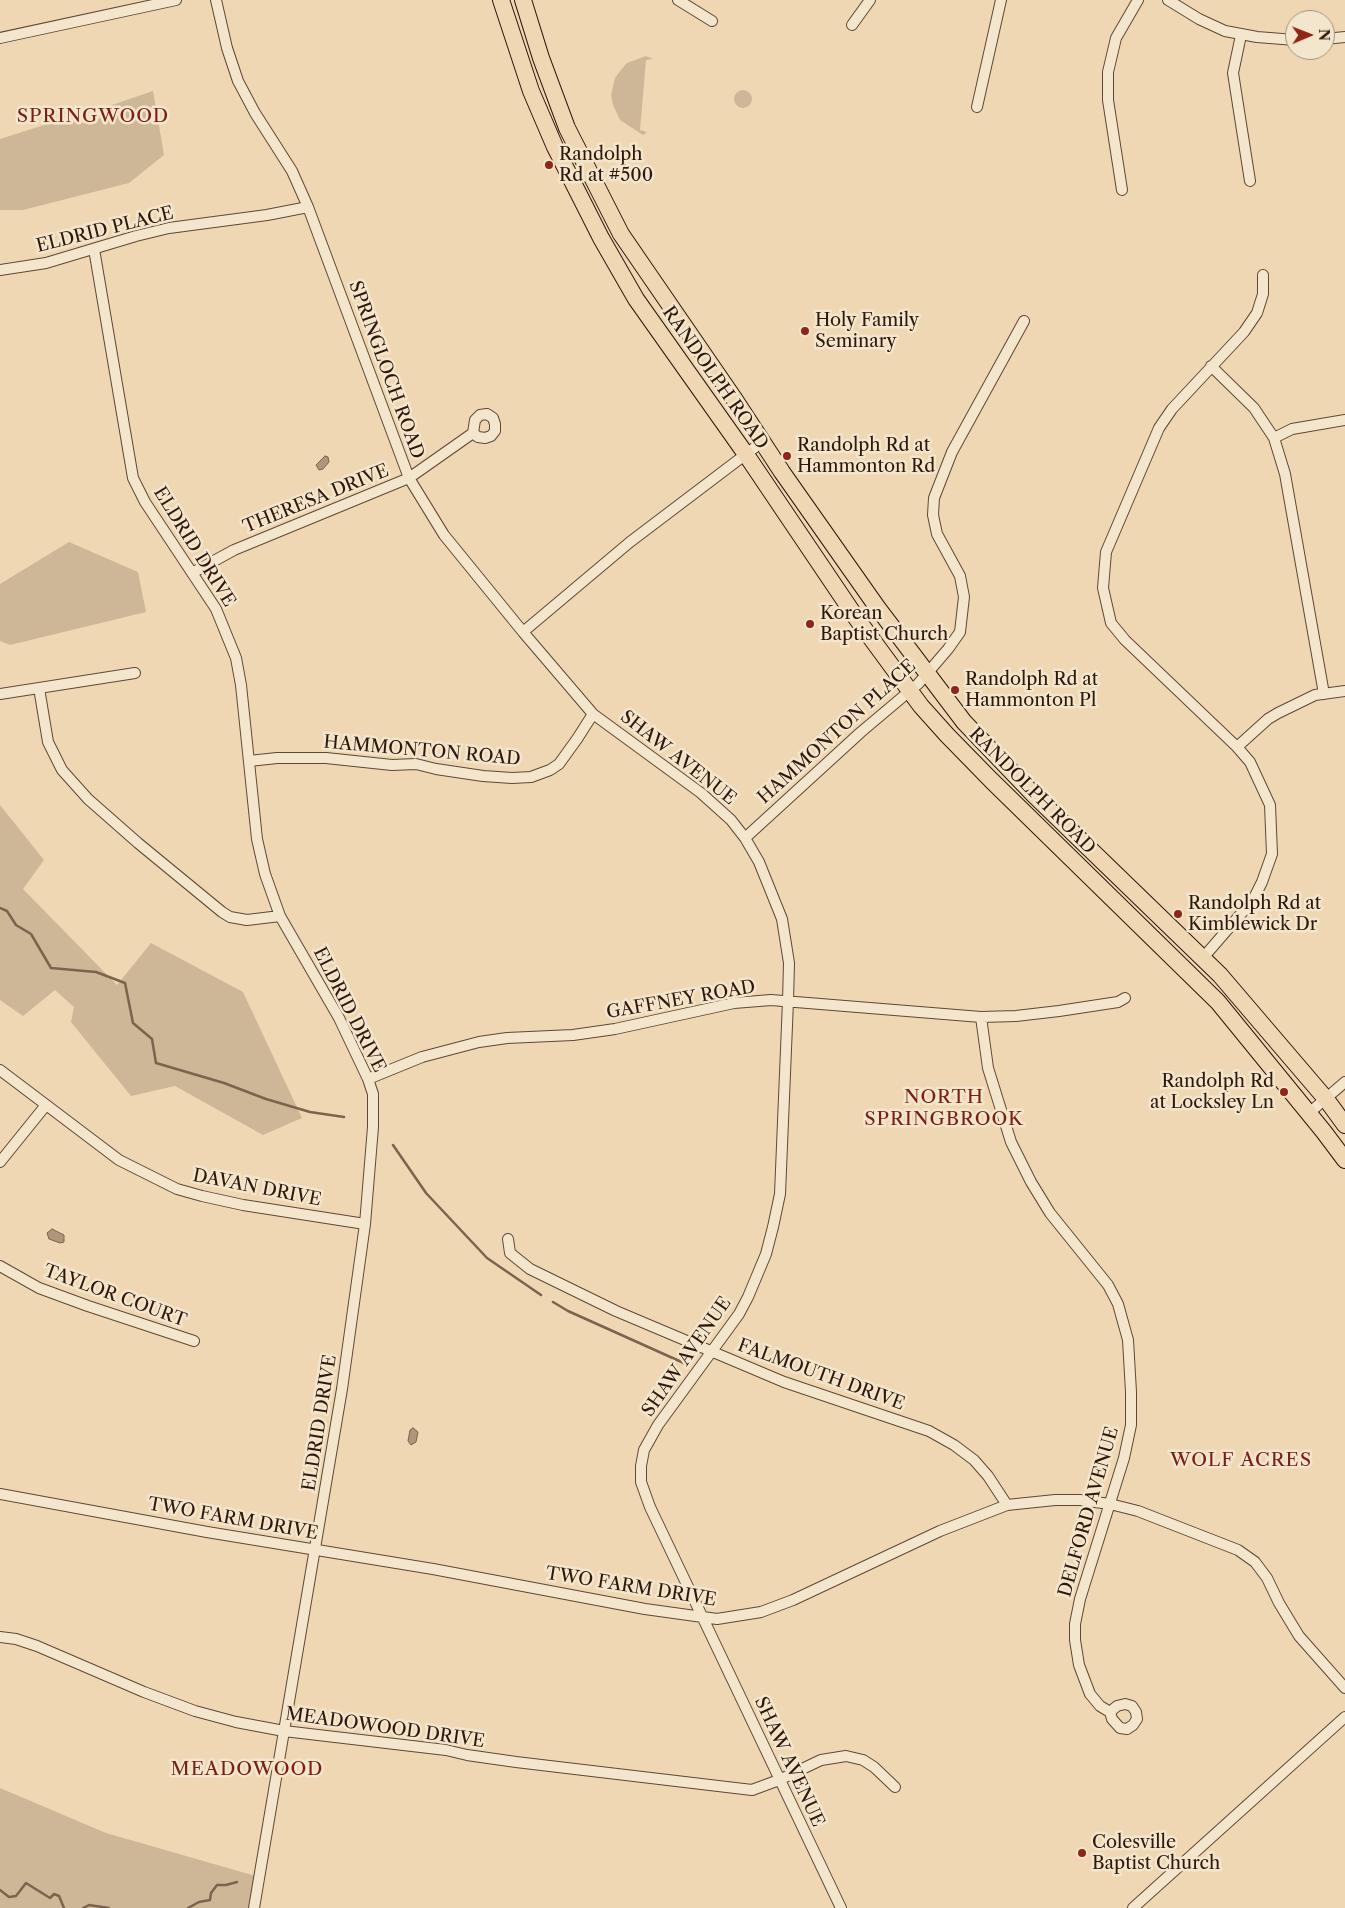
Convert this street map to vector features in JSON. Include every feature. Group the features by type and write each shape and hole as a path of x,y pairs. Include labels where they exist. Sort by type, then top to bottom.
{"main road":[{"name":"RANDOLPH ROAD","path":"501,0 531,91 552,141 602,240 636,299 745,454 857,619 922,706 991,780 1218,1002 1345,1160"},
{"name":"RANDOLPH ROAD","path":"523,0 541,58 567,128 621,234 876,607 964,722 1002,764 1202,959 1220,974 1326,1099 1345,1125"}],"street":[{"path":"0,38 176,0"},
{"name":"SPRINGLOCH ROAD","path":"216,0 227,48 238,80 255,113 292,171 308,207 409,478 444,536 522,632 593,714"},
{"path":"678,0 712,21"},
{"path":"852,25 870,0"},
{"path":"977,107 1001,0"},
{"path":"1122,190 1108,100 1108,72 1116,38 1138,0"},
{"path":"1168,0 1199,19 1225,31 1241,35 1285,39"},
{"path":"1241,35 1233,73 1250,181"},
{"name":"ELDRID PLACE","path":"0,270 46,263 169,228 267,215 308,207"},
{"name":"ELDRID DRIVE","path":"94,249 133,478 145,502 216,609 236,658 241,685 257,838 265,874 280,916 339,1018 368,1079 373,1094 373,1127 365,1224 342,1389 254,1908"},
{"path":"1202,959 1253,900 1262,882 1272,854 1270,805 1250,762 1238,747 1125,640 1110,623 1103,588 1106,552 1159,428 1172,409 1244,332 1257,312 1263,294 1263,275"},
{"name":"HAMMONTON PLACE","path":"745,838 910,690 948,649 960,632 964,597 960,576 937,534 933,515 934,498 952,452 1024,321"},
{"path":"1211,366 1254,408 1274,438 1285,474 1324,694"},
{"path":"1274,438 1292,429 1345,420"},
{"name":"THERESA DRIVE","path":"192,573 234,550 409,478 473,433"},
{"path":"522,632 630,542 762,442"},
{"path":"0,694 135,673"},
{"path":"39,688 48,742 62,770 88,799 138,843 230,917 247,920 280,916"},
{"path":"1238,747 1268,719 1278,713 1316,695 1345,691"},
{"name":"HAMMONTON ROAD","path":"249,761 277,758 326,758 392,765 416,764 483,776 531,777 550,770 559,764 578,739 593,714"},
{"name":"SHAW AVENUE","path":"593,714 701,793 730,820 745,838 759,862 782,919 788,963 788,1001 780,1194 773,1228 766,1254 748,1298 739,1314 658,1425 644,1450 641,1466 642,1482 650,1507 841,1908"},
{"name":"GAFFNEY ROAD","path":"368,1079 422,1057 479,1042 507,1038 573,1035 615,1029 734,1003 772,1000 981,1017 1016,1016 1050,1012 1118,1002 1124,998"},
{"name":"DELFORD AVENUE","path":"981,1017 988,1068 1011,1142 1031,1182 1050,1213 1108,1285 1118,1304 1128,1340 1131,1424 1124,1458 1080,1598 1075,1624 1075,1640 1079,1665 1090,1694 1100,1706 1110,1712"},
{"name":"DAVAN DRIVE","path":"0,1070 119,1160 177,1189 244,1204 365,1224"},
{"path":"1309,1113 1345,1082"},
{"path":"0,1162 46,1105"},
{"name":"FALMOUTH DRIVE","path":"508,1239 510,1253 530,1269 616,1311 784,1382 929,1431 954,1445 974,1460 988,1476 1007,1505"},
{"name":"TAYLOR COURT","path":"0,1266 44,1289 88,1306 194,1341"},
{"name":"TWO FARM DRIVE","path":"0,1494 424,1567 645,1609 717,1619 761,1612 793,1600 940,1531 1007,1505 1056,1500 1080,1500 1110,1504 1138,1511 1238,1550 1254,1562 1267,1578 1279,1603 1299,1636 1345,1688"},
{"name":"MEADOWOOD DRIVE","path":"0,1637 16,1639 37,1646 144,1692 194,1711 236,1722 284,1731 446,1750 466,1755 516,1762 752,1790 779,1780 821,1760 846,1756 863,1760 874,1767 895,1787"},
{"path":"1133,1908 1345,1717"}],"shaded area":[{"path":"646,56 653,59 646,60 640,130 647,132 643,135 620,120 613,105 611,95 615,78 627,63"},
{"path":"743,90 749,93 752,99 749,105 743,108 737,105 734,99 737,93"},
{"path":"153,91 164,155 129,183 23,210 0,210 0,139 57,121 95,124 109,106"},
{"path":"325,456 328,457 329,462 323,469 319,470 316,465"},
{"path":"69,542 138,572 146,612 10,645 0,641 0,584"},
{"path":"0,805 44,860 23,889 117,985 151,943 243,992 302,1118 263,1135 175,1086 131,1096 71,1022 74,1007 55,990 23,1016 0,1000"},
{"path":"52,1229 64,1235 64,1242 60,1243 49,1239 47,1233"},
{"path":"413,1428 418,1432 416,1442 411,1445 408,1441 410,1430"},
{"path":"0,1788 106,1833 259,1877 254,1908 0,1908"}],"waterway":[{"path":"0,908 7,911 16,925 31,934 51,968 96,972 125,983 133,1023 152,1039 156,1063 224,1083 266,1099 310,1112 344,1117"},
{"path":"393,1145 426,1193 487,1258 541,1295"},
{"path":"553,1302 568,1311 686,1364"},
{"path":"188,1908 199,1902 210,1900 211,1893 217,1885 237,1882"},
{"path":"0,1890 9,1897 16,1896 26,1883 50,1898 54,1894 59,1896 64,1908"},
{"path":"83,1908 89,1905 109,1908"}],"place":[{"name":"Randolph Rd at #500","path":"549,165"},
{"name":"Holy Family Seminary","path":"805,331"},
{"name":"Randolph Rd at Hammonton Rd","path":"787,456"},
{"name":"Korean Baptist Church","path":"810,624"},
{"name":"Randolph Rd at Hammonton Pl","path":"955,690"},
{"name":"Randolph Rd at Kimblewick Dr","path":"1178,914"},
{"name":"Randolph Rd at Locksley Ln","path":"1284,1092"},
{"name":"Colesville Baptist Church","path":"1082,1853"}],"district":[{"name":"SPRINGWOOD","path":"93,117"},
{"name":"NORTH SPRINGBROOK","path":"944,1109"},
{"name":"WOLF ACRES","path":"1241,1461"},
{"name":"MEADOWOOD","path":"247,1770"}]}
